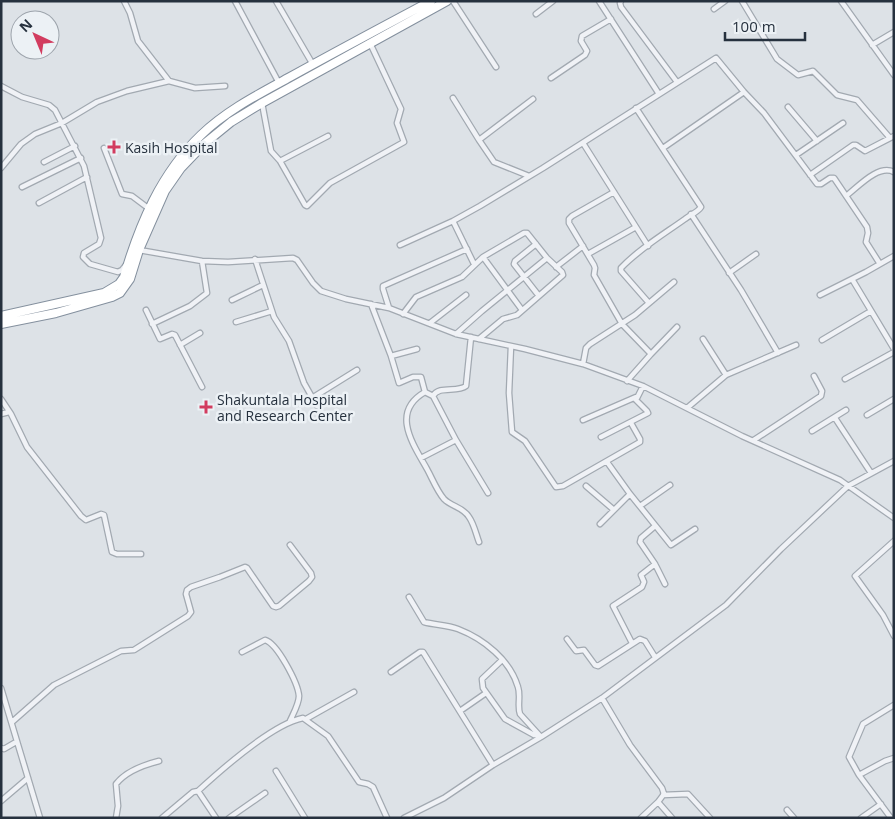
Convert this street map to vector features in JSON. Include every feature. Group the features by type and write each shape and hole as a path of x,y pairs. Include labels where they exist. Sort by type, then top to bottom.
{"highway":[{"path":"1,316 104,293 120,284 148,208 166,178 201,135 240,105 312,63 431,1"},
{"path":"1,324 56,313 120,293 130,279 139,250 165,191 181,168 204,144 231,122 262,103 447,1"}],"street":[{"path":"124,1 130,13 138,41 170,81"},
{"path":"235,1 279,83"},
{"path":"276,1 312,63"},
{"path":"453,1 496,67"},
{"path":"536,14 553,1"},
{"path":"599,1 659,94"},
{"path":"621,1 621,7 677,82"},
{"path":"714,9 725,1"},
{"path":"742,1 777,59 798,75 813,71 837,95 858,100 892,137 865,151 854,144 810,175"},
{"path":"841,1 894,75"},
{"path":"551,78 585,54 587,51 581,41 582,36 611,19"},
{"path":"872,45 894,32"},
{"path":"262,103 271,151 280,161 305,206 307,206 330,183 404,142 397,123 401,109 370,43"},
{"path":"400,245 453,221 529,176 716,58 764,113 810,175 819,184 832,177 867,227 866,242 880,264"},
{"path":"1,168 21,144 35,134 62,123 97,102 127,91 170,81 195,88 225,86"},
{"path":"1,86 22,97 49,105 55,110 81,158 102,238 99,244 84,253 83,257 90,264 118,272 128,262"},
{"path":"663,148 744,92"},
{"path":"453,98 479,140 497,164 529,176"},
{"path":"479,140 533,99"},
{"path":"788,107 817,141"},
{"path":"636,108 701,207 623,266 621,270 649,303"},
{"path":"796,155 843,123"},
{"path":"280,161 328,136"},
{"path":"583,142 648,246"},
{"path":"44,162 75,146"},
{"path":"104,148 122,194 132,196 148,208"},
{"path":"22,187 81,158"},
{"path":"846,196 876,173 890,170 894,172"},
{"path":"39,204 87,177"},
{"path":"614,192 569,219 569,223 588,254 595,268 594,275 622,324 651,354"},
{"path":"691,214 778,353"},
{"path":"453,221 474,264"},
{"path":"588,254 636,228"},
{"path":"403,314 416,297 462,278 483,257 525,233 562,272 563,276 517,315 503,319 480,339"},
{"path":"536,244 514,262 539,296"},
{"path":"556,267 583,246"},
{"path":"389,308 383,286 466,249"},
{"path":"139,250 202,261 228,262 294,258 298,260 313,283 321,290 346,299 389,308 456,334 583,364 643,386 840,480 894,518"},
{"path":"729,273 756,254"},
{"path":"820,295 894,256"},
{"path":"483,257 522,310"},
{"path":"456,334 547,258"},
{"path":"255,259 277,323 289,341 304,382 317,406"},
{"path":"152,324 190,306 207,293 202,261"},
{"path":"845,379 894,350 852,279"},
{"path":"583,364 588,346 622,324 674,282"},
{"path":"232,300 263,285"},
{"path":"430,323 466,295"},
{"path":"370,304 391,356 399,383 413,376 419,376 422,378 425,392"},
{"path":"146,310 160,339 174,334 202,387"},
{"path":"236,322 272,310"},
{"path":"822,340 871,311"},
{"path":"627,381 677,327"},
{"path":"180,345 200,333"},
{"path":"433,396 436,392 461,389 466,386 471,337"},
{"path":"702,339 726,375"},
{"path":"686,408 726,375 796,345"},
{"path":"511,346 509,393 512,432 526,441 556,487 563,486 640,442 630,423"},
{"path":"391,356 417,349"},
{"path":"312,398 357,370"},
{"path":"754,440 821,396 822,391 814,376"},
{"path":"583,420 636,398 643,386"},
{"path":"425,392 433,396 456,440 488,493"},
{"path":"425,392 413,401 407,423 407,431 444,498 449,503 462,509 470,517 479,542"},
{"path":"601,437 648,412 637,402 636,398"},
{"path":"1,399 32,453 81,516 86,520 101,514 104,515 112,552 117,554 141,554"},
{"path":"867,415 894,399"},
{"path":"812,431 846,410"},
{"path":"1,414 9,412"},
{"path":"835,418 871,473"},
{"path":"421,458 456,440"},
{"path":"404,818 448,796 493,765 602,698 726,605 780,549 848,486 894,461"},
{"path":"606,462 671,545 695,529"},
{"path":"640,506 670,485"},
{"path":"586,486 614,510"},
{"path":"600,524 630,494"},
{"path":"656,526 640,542 655,564 665,584"},
{"path":"893,633 883,615 855,576 894,541"},
{"path":"12,722 54,685 120,651 134,650 188,616 191,612 186,594 191,586 244,567 247,568 273,606 279,606 312,577 290,545"},
{"path":"632,643 613,606 642,587 644,582 641,575 655,564"},
{"path":"409,597 424,622 457,629 471,635 489,647 502,660 515,679 518,688 520,714 540,736"},
{"path":"567,639 576,651 584,650 594,664 598,666 640,639 643,640 656,657"},
{"path":"242,652 265,640 274,645 298,691 298,702 290,722"},
{"path":"391,672 420,652 423,652 493,765"},
{"path":"502,660 482,679 481,683 505,720 534,735 540,736"},
{"path":"1,688 40,818"},
{"path":"162,818 264,737 290,722 306,719 354,692"},
{"path":"460,711 486,693"},
{"path":"602,698 630,745 662,788 663,795 641,818"},
{"path":"891,818 859,776 849,757 861,727 866,721 894,705"},
{"path":"306,719 314,728 328,736 359,782 373,787 387,818"},
{"path":"1,748 16,742"},
{"path":"859,776 894,758"},
{"path":"116,818 118,806 116,788 119,780 138,767 159,761"},
{"path":"276,771 305,818"},
{"path":"1,801 28,778"},
{"path":"198,791 216,818"},
{"path":"230,818 265,793"},
{"path":"663,795 688,794 710,818"},
{"path":"658,802 672,818"},
{"path":"861,818 881,804"},
{"path":"787,810 794,818"},
{"path":"415,812 419,818"}],"place":[{"name":"Kasih Hospital","path":"114,147"},
{"name":"Shakuntala Hospital and Research Center","path":"206,407"}]}
